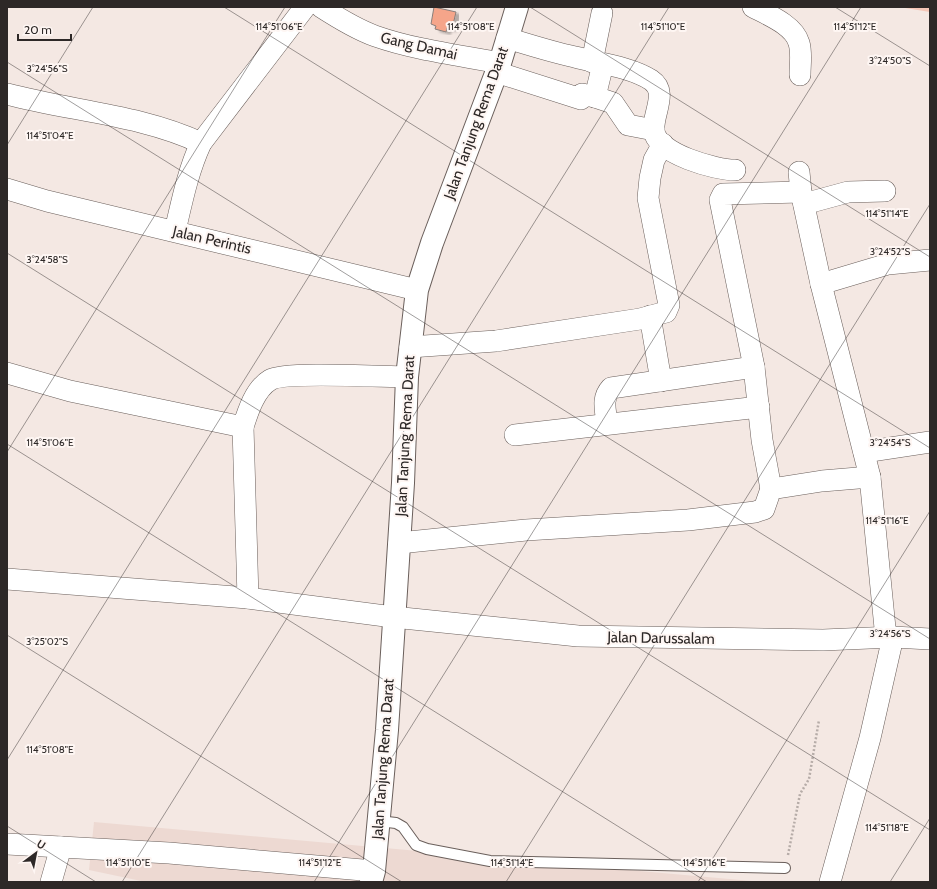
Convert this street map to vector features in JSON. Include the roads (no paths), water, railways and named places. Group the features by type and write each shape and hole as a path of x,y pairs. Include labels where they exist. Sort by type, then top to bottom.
{"street":[{"path":"175,231 185,189 201,143 305,7"},
{"name":"Gang Damai","path":"321,7 351,25 374,36 404,45 498,67 584,104 613,103 628,125 658,137"},
{"name":"Jalan Tanjung Rema Darat","path":"373,877 387,730 393,617 403,483 407,377 417,290 432,243 498,67 517,7"},
{"path":"753,7 781,22 793,32 799,42 801,53 800,74"},
{"path":"584,104 598,63 597,10"},
{"path":"410,348 496,341 650,316 666,312 669,305 648,198 650,178 658,137 660,91 656,84 642,76 507,38"},
{"path":"7,94 146,123 186,136 201,143"},
{"path":"658,137 680,156 720,169 736,170"},
{"path":"799,172 802,198 821,284 870,477 890,637 870,738 830,882"},
{"name":"Jalan Perintis","path":"7,189 47,201 417,290"},
{"path":"399,543 526,530 640,524 748,514 764,509 770,489 754,367 720,200 723,194 802,198 848,192 885,191"},
{"path":"821,284 888,264 930,260"},
{"path":"650,316 661,381"},
{"path":"607,424 604,400 606,394 611,388 754,367"},
{"path":"7,373 70,391 243,427"},
{"path":"248,598 243,427 263,385 272,379 293,375 407,377"},
{"path":"515,435 759,407"},
{"path":"864,452 930,442"},
{"path":"770,489 822,481 870,477"},
{"name":"Jalan Darussalam","path":"7,579 248,598 393,617 578,636 815,640 890,637 930,639"},
{"path":"7,844 169,853 373,877"},
{"path":"51,882 61,847"}],"lane":[{"path":"379,821 396,823 403,827 416,845 427,850 490,861 785,868"}]}
